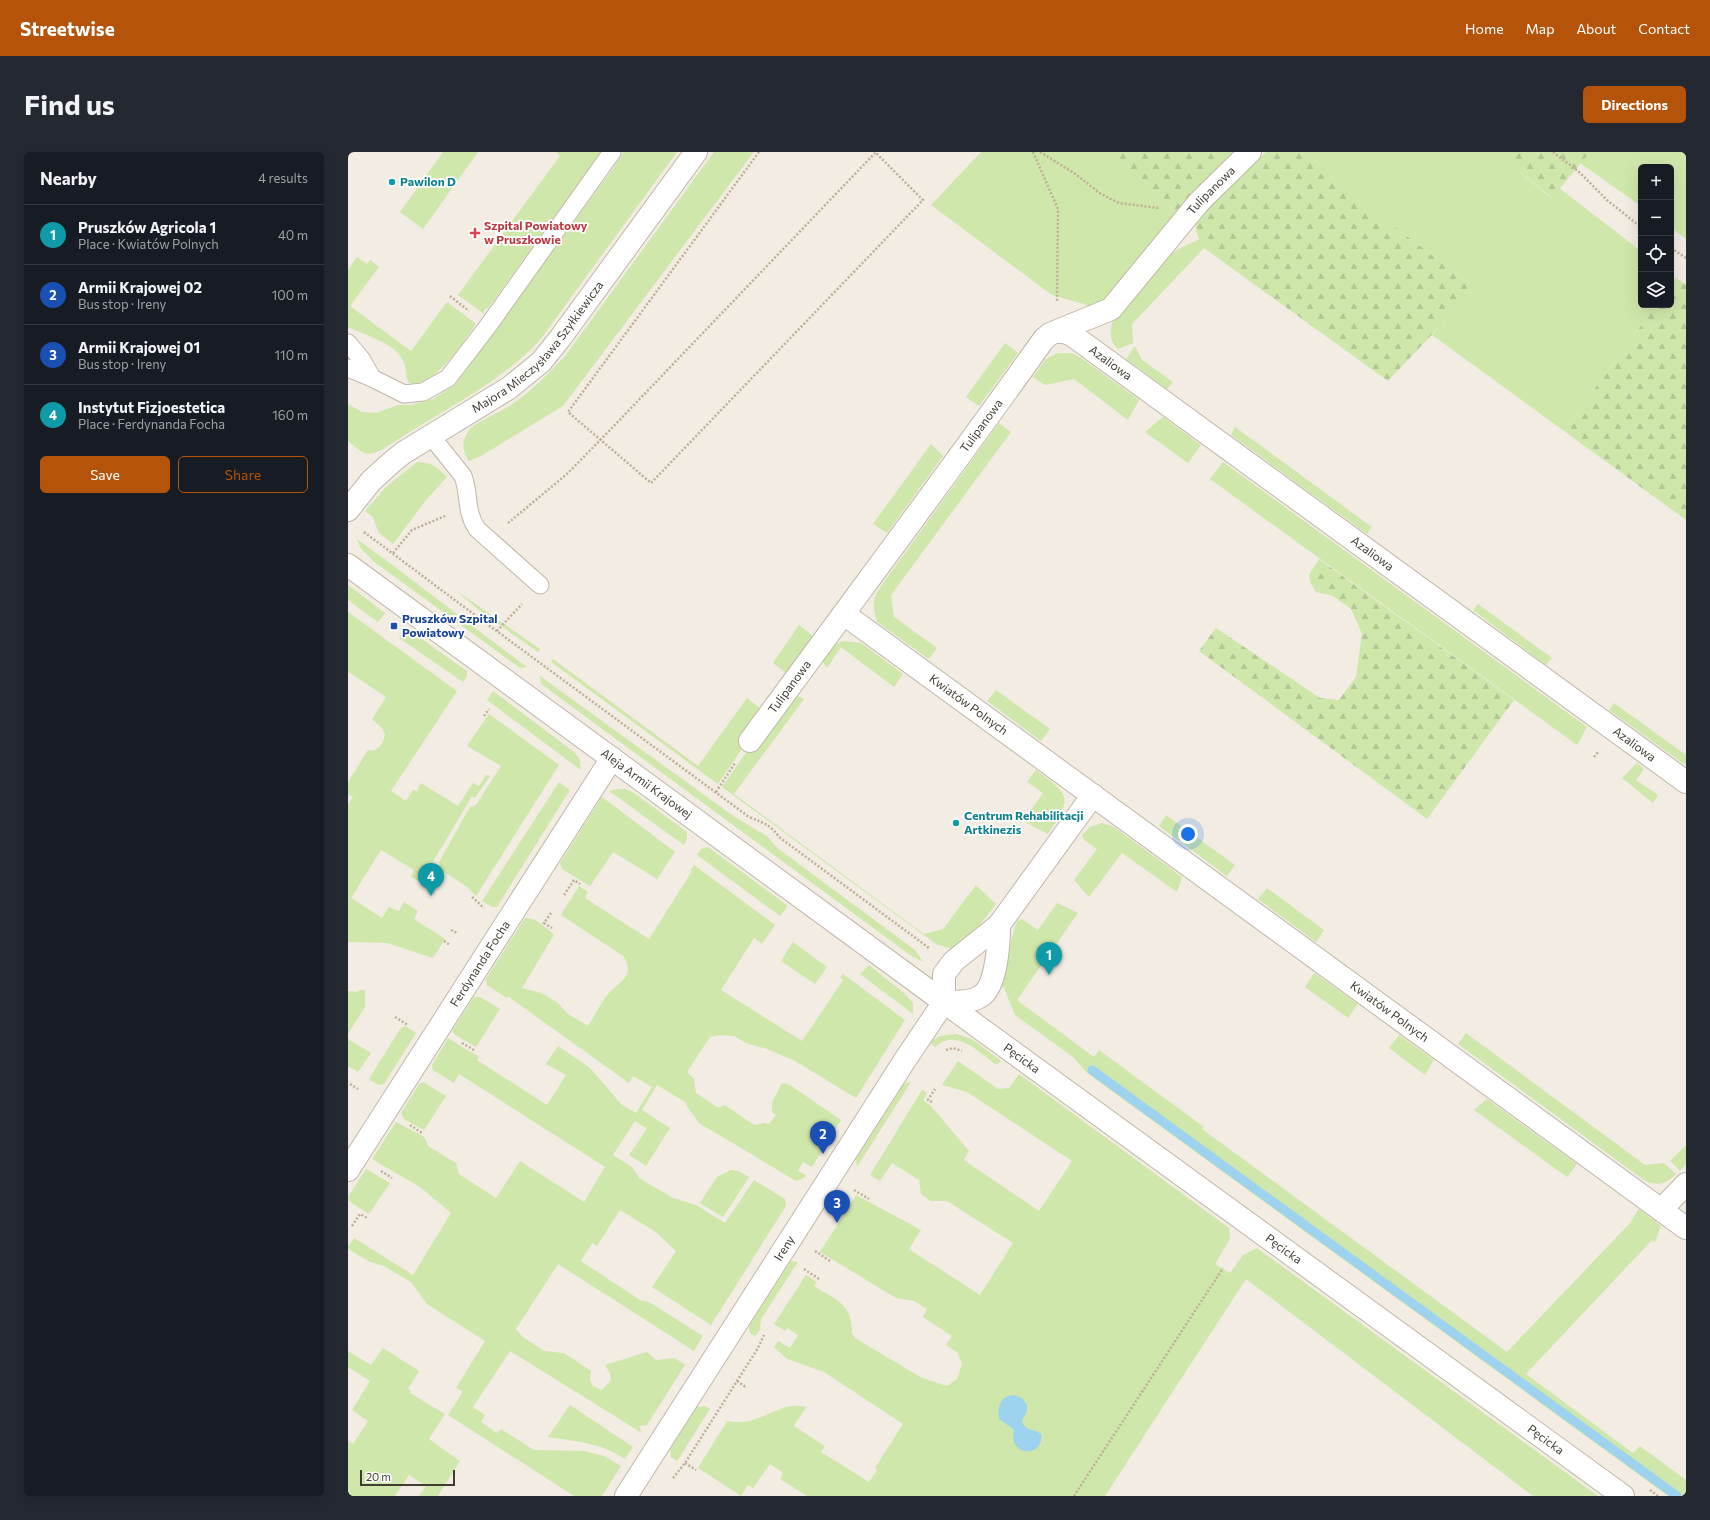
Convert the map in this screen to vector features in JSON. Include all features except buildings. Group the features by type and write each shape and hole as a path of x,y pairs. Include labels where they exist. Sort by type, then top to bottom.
{"street":[{"name":"Majora Mieczysława Szyłkiewicza","path":"348,510 371,481 403,453 509,388 547,356 696,152"},
{"name":"Tulipanowa","path":"750,741 825,636 844,614 1044,339 1056,332 1111,309 1199,202 1250,152"},
{"name":"Azaliowa","path":"1056,332 1064,332 1072,335 1686,782"},
{"name":"Aleja Armii Krajowej","path":"348,565 944,1002"},
{"name":"Kwiatów Polnych","path":"844,614 1686,1228"},
{"name":"Ferdynanda Focha","path":"348,1170 612,758"},
{"path":"999,924 999,942 995,970 982,996 964,1001 944,1002 944,974 954,961 999,924 1094,795"},
{"name":"Ireny","path":"626,1496 905,1060 944,1002"},
{"name":"Pęcicka","path":"944,1002 1623,1496"},
{"path":"1661,1210 1686,1184"}],"lane":[{"path":"348,368 404,394 423,392 448,378 497,313 612,152"},
{"path":"348,343 362,360 372,378"},
{"path":"431,436 463,476 470,519 477,529 540,585"}],"path":[{"path":"531,505 567,474 601,440 876,152 923,200 651,483 601,440 568,412 759,152"},
{"path":"1033,152 1058,209 1056,332"},
{"path":"1040,152 1074,173 1101,194 1119,203 1159,208 1178,207 1199,202"},
{"path":"1553,152 1578,171 1608,201 1638,225"},
{"path":"1674,250 1686,258"},
{"path":"450,296 465,307"},
{"path":"393,553 412,530 468,507"},
{"path":"363,531 749,817 760,820 773,828 779,838 934,952"},
{"path":"497,631 540,585"},
{"path":"484,716 489,709"},
{"path":"716,792 750,741"},
{"path":"564,895 574,880 580,884"},
{"path":"551,913 544,923 552,928"},
{"path":"451,930 457,933"},
{"path":"444,941 450,945"},
{"path":"943,1051 953,1048 964,1052"},
{"path":"350,1084 358,1089"},
{"path":"932,1102 928,1100 935,1089"},
{"path":"852,1188 869,1199"},
{"path":"352,1226 360,1214 367,1218"},
{"path":"812,1250 830,1261"},
{"path":"802,1268 819,1279"},
{"path":"1074,1496 1223,1268"},
{"path":"736,1381 747,1388"},
{"path":"685,1463 696,1470"}],"green space":[{"path":"443,152 478,152 423,229 400,212"},
{"path":"556,152 601,152 489,307 484,310 484,314 458,295 560,156"},
{"path":"623,152 677,152 540,340 505,372 385,448 368,454 361,451 348,441 348,404 362,412 376,413 398,405 412,405 433,399 456,384 614,167"},
{"path":"714,152 754,152 563,406 481,456 469,461 463,446 466,434 469,430 476,424 519,400 540,382 565,356"},
{"path":"981,152 1112,152 1178,214 1097,310 1084,304 1052,295 931,205"},
{"path":"1112,152 1236,152 1178,214"},
{"path":"1266,152 1309,152 1318,163 1352,195 1476,288 1388,381 1204,248 1196,232 1196,216"},
{"path":"1309,152 1496,152 1551,198 1559,188 1638,249 1638,308 1654,308 1564,431 1432,335 1476,288 1352,195 1318,163"},
{"path":"1496,152 1590,152 1552,198"},
{"path":"1590,152 1686,152 1686,239 1674,230 1674,164 1638,164 1638,204 1580,163"},
{"path":"1200,239 1204,248 1132,324 1133,343 1118,349 1112,339 1111,328 1115,316 1122,304 1172,253"},
{"path":"357,257 367,264 370,260 379,267 350,306 411,351 447,302 476,324 456,352 438,371 429,378 419,383 409,383 404,362 394,349 379,340 348,327 348,270"},
{"path":"1676,278 1686,285 1686,520 1564,431 1654,308 1674,308 1674,281"},
{"path":"1005,343 1018,353 979,406 966,397"},
{"path":"1135,346 1142,360 1173,382 1167,389 1126,359"},
{"path":"1058,353 1071,353 1080,357 1139,400 1128,420 1074,379 1045,385 1033,377 1046,359"},
{"path":"1163,417 1201,445 1188,463 1145,432"},
{"path":"999,423 1011,432 891,595 894,617 937,648 929,659 877,622 874,609 875,597 879,589"},
{"path":"1235,427 1372,527 1367,534 1231,435"},
{"path":"931,444 943,456 887,533 873,524"},
{"path":"417,462 434,466 447,477 426,500 393,544 379,533 372,516 365,511 386,487"},
{"path":"1223,462 1587,727 1577,745 1210,479"},
{"path":"357,539 527,667 520,668 373,561 360,547"},
{"path":"1319,559 1514,700 1427,819 1199,651 1216,628 1320,698 1339,700 1356,677 1362,634 1351,609 1333,596 1316,592 1311,584 1309,575"},
{"path":"348,585 385,613 378,622 348,600"},
{"path":"454,589 540,649 538,652 479,610"},
{"path":"1478,604 1552,658 1546,665 1473,610"},
{"path":"348,612 457,691 391,791 406,801 413,790 417,791 421,783 458,806 473,783 479,786 486,775 490,776 475,798 472,796 421,882 411,877 414,870 381,850 351,898 382,918 389,907 399,911 404,902 418,911 414,919 445,939 433,958 387,943 348,942 348,805 353,797 348,794 348,782 368,750 372,751 377,749 383,741 385,735 382,728 372,719 386,697 348,672"},
{"path":"799,625 813,636 786,673 773,663"},
{"path":"406,628 467,671 467,676 463,682 399,638"},
{"path":"843,641 861,643 903,674 894,687 841,647 827,668 821,660 830,647"},
{"path":"553,659 698,766 747,698 760,708 748,740 718,784 551,662"},
{"path":"540,676 732,815 768,837 776,847 915,950 923,962 910,955 541,684"},
{"path":"996,690 1050,729 1041,741 987,701"},
{"path":"493,691 574,752 580,759 581,770 487,700"},
{"path":"796,695 804,699 734,794 924,934 943,929 976,885 996,904 979,926 952,949 936,944 722,787 752,744"},
{"path":"1614,703 1686,755 1686,762 1684,764 1609,710"},
{"path":"489,714 559,765 476,896 467,887 441,870 439,862 470,807 476,805 501,766 467,746"},
{"path":"1637,763 1644,769 1636,780 1658,795 1653,803 1622,778"},
{"path":"1036,770 1056,785 1064,798 1064,805 1061,812 1048,834 1023,821 1043,793 1027,782"},
{"path":"559,782 570,790 497,907 492,907 482,901"},
{"path":"626,789 634,793 687,832 687,839 684,845 609,791"},
{"path":"602,797 675,852 657,879 613,852 590,886 562,869 560,863"},
{"path":"1166,815 1235,865 1227,876 1159,826"},
{"path":"1102,823 1114,827 1182,877 1177,892 1122,853 1089,897 1074,880 1097,849 1084,840 1082,835 1090,827"},
{"path":"708,847 788,906 780,916 697,855 701,849"},
{"path":"694,865 775,925 762,944 754,938 721,990 802,1041 843,980 840,977 843,974 905,1020 856,1098 795,1061 767,1049 746,1043 734,1036 720,1035 710,1037 687,1072 694,1079 696,1093 718,1108 725,1105 754,1125 764,1123 769,1124 776,1115 772,1112 772,1102 782,1083 790,1085 841,1120 812,1167 803,1162 798,1171 806,1175 804,1178 796,1181 699,1123 686,1105 687,1103 657,1085 642,1110 670,1128 646,1166 629,1155 647,1129 635,1121 613,1155 632,1167 639,1178 673,1198 696,1205 725,1223 754,1180 785,1199 786,1206 711,1325 652,1287 676,1251 656,1232 620,1210 597,1246 592,1243 581,1261 640,1300 649,1302 703,1336 694,1351 558,1264 516,1329 523,1337 544,1351 564,1353 591,1371 590,1379 593,1386 602,1390 611,1380 610,1373 605,1365 647,1352 656,1360 675,1358 685,1365 647,1425 639,1426 642,1433 510,1351 473,1407 485,1415 481,1422 497,1433 501,1429 534,1450 584,1451 604,1456 621,1466 602,1496 574,1496 448,1415 461,1395 462,1391 456,1388 485,1341 427,1304 411,1282 384,1266 370,1262 348,1249 348,1247 354,1238 413,1275 451,1213 420,1187 372,1159 396,1122 425,1138 428,1146 456,1163 459,1174 496,1198 520,1161 584,1202 605,1167 459,1074 454,1083 433,1070 432,1065 448,1038 479,1057 477,1060 547,1105 566,1075 546,1064 558,1046 590,1068 622,1105 636,1113 652,1087 633,1076 629,1083 508,996 507,998 487,985 486,979 525,918 537,921 545,926 554,935 522,988 541,993 557,1002 568,1014 588,1026 608,994 625,978 628,968 623,956 561,915 579,886 588,892 585,898 649,939 692,871 691,870"},
{"path":"1267,888 1324,930 1316,942 1258,899"},
{"path":"1057,903 1078,913 1017,1000 1094,1057 1099,1050 1204,1127 1202,1129 1507,1352 1630,1223 1639,1209 1661,1226 1655,1242 1652,1240 1526,1374 1633,1453 1640,1446 1686,1480 1686,1496 1668,1496 1087,1073 1073,1057 1015,1015 1004,988 998,984 1017,921 1022,919 1038,930"},
{"path":"793,942 827,967 815,984 781,961"},
{"path":"869,965 904,993 913,1003 913,1014 860,974"},
{"path":"1314,973 1358,1004 1348,1018 1305,987"},
{"path":"359,990 365,990 365,1007 348,1034 348,991 358,992"},
{"path":"474,997 480,997 500,1009 476,1047 454,1034 452,1031"},
{"path":"405,1026 416,1033 384,1084 378,1085 369,1079 400,1029"},
{"path":"1466,1033 1645,1165 1664,1163 1676,1174 1669,1180 1657,1184 1644,1180 1458,1044"},
{"path":"956,1034 972,1039 1001,1061 998,1064 995,1064 974,1048 958,1041 950,1040 935,1047 930,1042 940,1036"},
{"path":"1399,1035 1434,1060 1425,1075 1389,1048"},
{"path":"348,1039 371,1053 358,1072 348,1066"},
{"path":"958,1061 998,1089 1009,1088 1019,1074 1229,1228 1230,1239 1215,1264 1230,1273 1243,1255 1257,1248 1598,1496 1533,1496 1246,1279 1105,1496 807,1496 780,1479 783,1473 770,1464 753,1488 748,1485 741,1496 698,1468 727,1421 749,1421 777,1410 791,1406 798,1406 806,1407 794,1426 825,1446 821,1452 869,1482 877,1470 875,1468 903,1424 824,1372 787,1359 774,1347 778,1341 790,1348 798,1335 787,1328 785,1331 774,1324 806,1275 817,1282 814,1286 842,1304 846,1309 851,1323 852,1333 855,1338 922,1378 947,1386 957,1379 962,1364 958,1353 946,1345 952,1336 923,1317 927,1309 914,1301 896,1298 820,1252 856,1195 921,1230 909,1249 980,1295 1013,1243 947,1201 931,1201 921,1194 919,1180 892,1163 880,1181 870,1175 922,1090 927,1093 923,1100 930,1105 969,1151 964,1160 1039,1211 1072,1161 967,1092 942,1085"},
{"path":"423,1082 446,1096 424,1130 404,1119 401,1113 419,1084"},
{"path":"911,1082 857,1167 856,1159 904,1084"},
{"path":"1487,1099 1577,1164 1567,1177 1474,1110"},
{"path":"1686,1145 1686,1164 1680,1171 1670,1161"},
{"path":"366,1169 390,1183 369,1214 349,1201 348,1197"},
{"path":"731,1170 739,1171 749,1177 723,1217 700,1203 717,1177"},
{"path":"791,1261 798,1262 761,1319 760,1330 755,1336 750,1333 749,1326"},
{"path":"383,1348 419,1371 408,1389 411,1391 410,1393 445,1414 429,1439 460,1461 438,1496 419,1496 426,1486 409,1475 395,1496 348,1496 348,1441 353,1444 368,1421 352,1410 370,1381 348,1367 348,1351 371,1365"},
{"path":"570,1405 633,1447 625,1459 607,1449 598,1446 548,1437"},
{"path":"705,1406 710,1409 677,1461 671,1457 670,1450 697,1407"}],"water":[{"path":"1014,1395 1022,1398 1027,1405 1027,1411 1022,1421 1025,1427 1041,1434 1039,1445 1036,1449 1031,1451 1022,1450 1017,1447 1013,1440 1013,1429 999,1419 1000,1403 1005,1397"}],"waterway":[{"path":"1092,1070 1677,1496"}],"place":[{"name":"Pawilon D","path":"392,182"},
{"name":"Szpital Powiatowy w Pruszkowie","path":"475,233"},
{"name":"Pruszków Szpital Powiatowy","path":"394,626"},
{"name":"Centrum Rehabilitacji Artkinezis","path":"956,823"},
{"name":"Instytut Fizjoestetica","path":"431,896"},
{"name":"Pruszków Agricola 1","path":"1049,975"},
{"name":"Armii Krajowej 02","path":"823,1154"},
{"name":"Armii Krajowej 01","path":"837,1223"}]}
